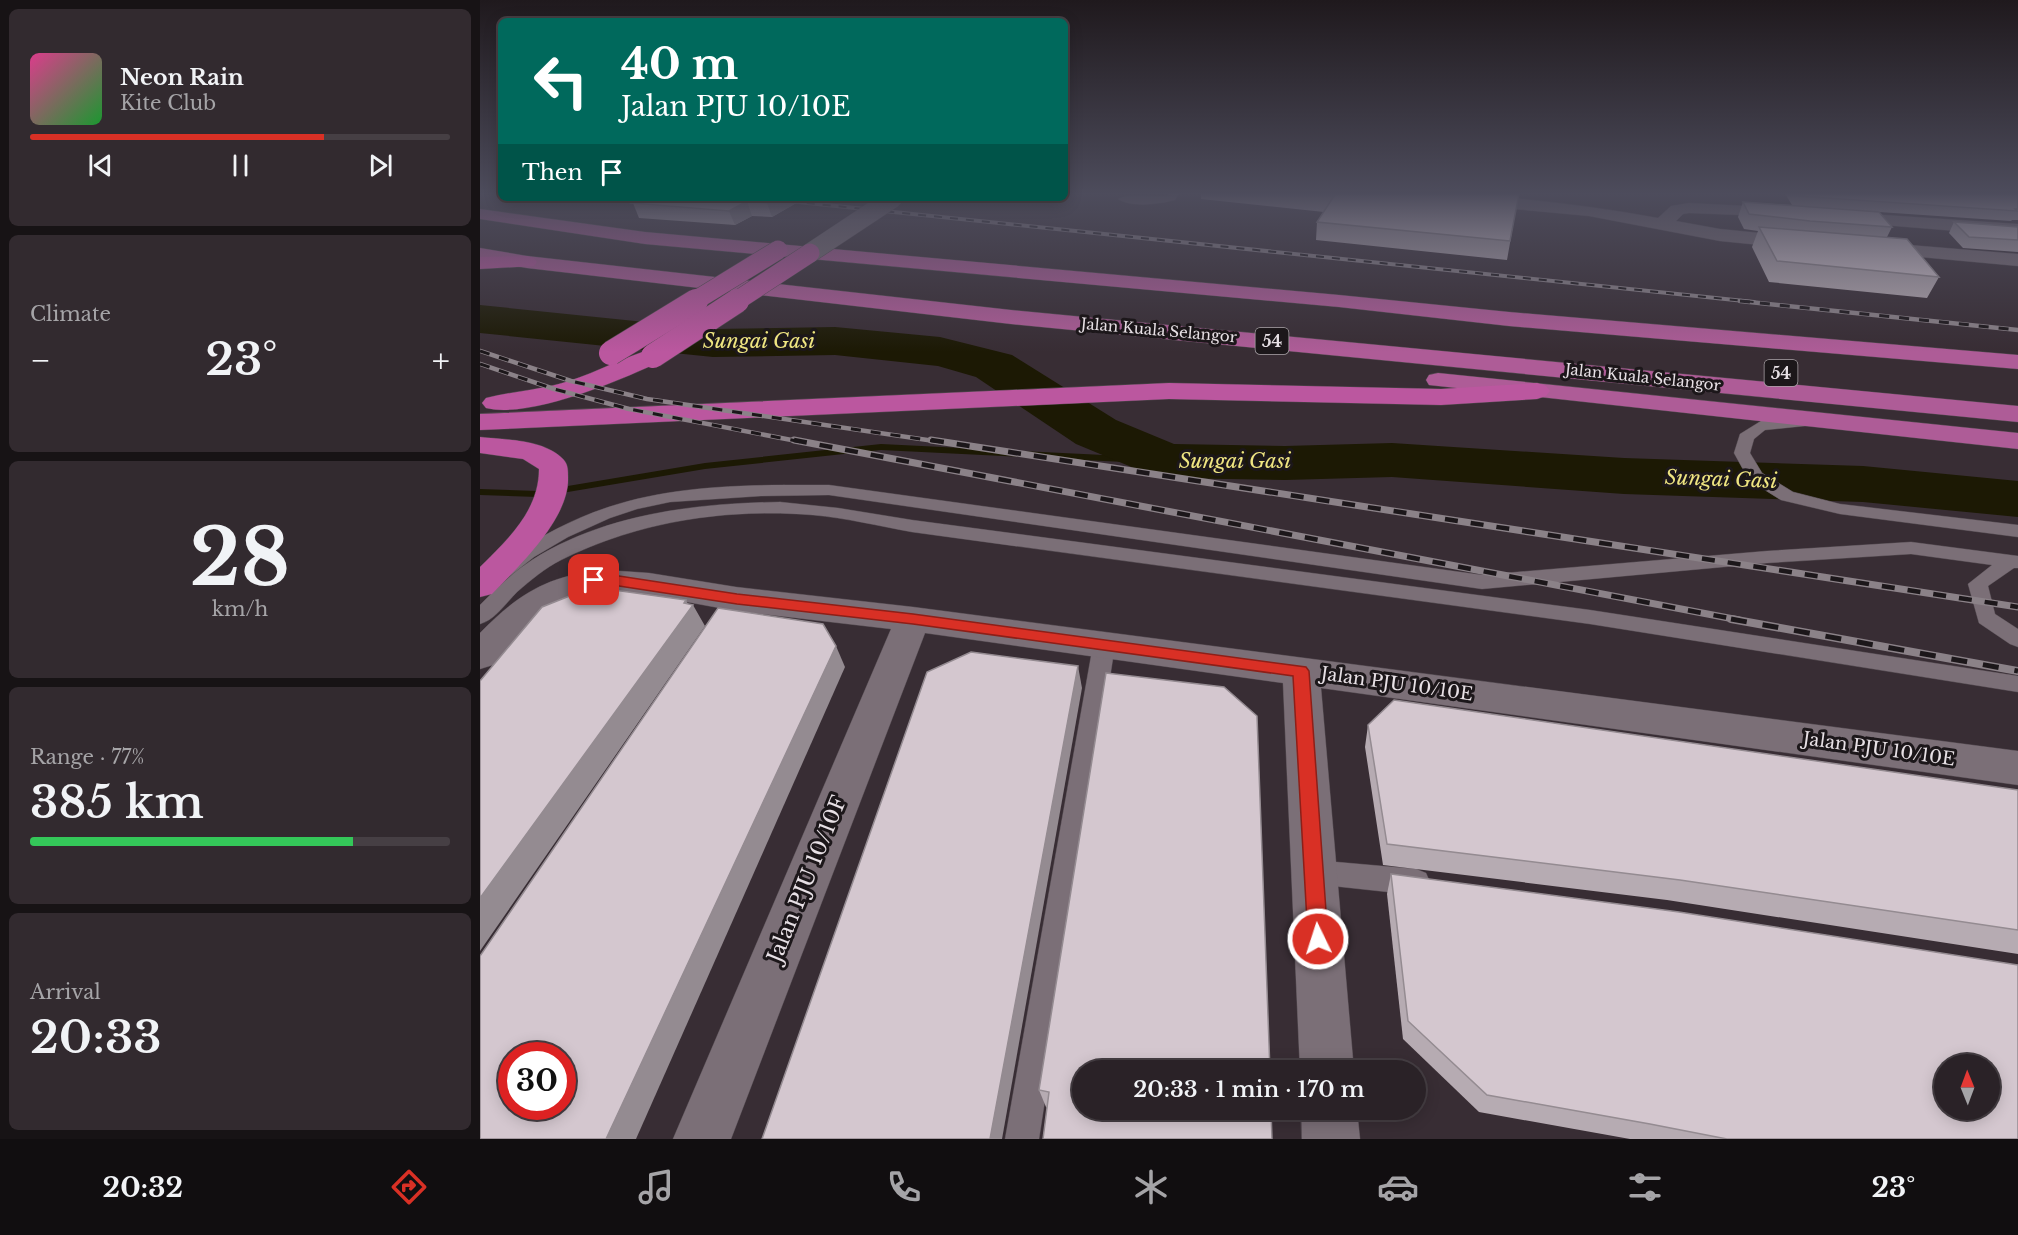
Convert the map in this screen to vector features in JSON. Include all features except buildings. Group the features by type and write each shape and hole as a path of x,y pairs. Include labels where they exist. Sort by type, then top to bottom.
{"highway":[{"name":"Jalan Kuala Selangor","path":"528,245 1025,302 2018,395"},
{"path":"724,245 778,250 799,245"},
{"path":"485,393 512,402 585,385 653,356 805,245"},
{"path":"828,245 1509,320 2018,362"},
{"path":"485,393 586,364 611,353 778,250"},
{"name":"Jalan Kuala Selangor","path":"480,254 527,262 1011,317 2018,414"},
{"path":"480,263 527,262"},
{"path":"1011,317 1157,349 2018,441"},
{"path":"480,422 881,406 1168,391 1441,397 1537,391"},
{"path":"480,445 531,452 553,465 555,478 535,526 480,587"}],"street":[{"path":"1904,250 1916,245"},
{"path":"1859,247 2018,260"},
{"name":"Jalan PJU 10/10E","path":"480,656 532,603 563,588 594,580 619,581 731,609 913,619 2016,771"},
{"name":"Jalan PJU 10/10F","path":"702,1139 913,619"},
{"path":"1301,671 1326,1060"},
{"path":"1330,1120 1331,1139"}],"lane":[{"path":"1823,421 1761,426 1746,437 1742,453 1755,476 1787,496 1840,509 2018,531"},
{"path":"480,587 534,549 602,516 645,501 691,494 759,490 830,490 1482,582 1767,557 1911,548 2014,562"},
{"path":"480,617 507,591 545,561 599,537 648,521 702,512 764,508 813,510 924,528 1590,617 2018,684"},
{"path":"2014,562 1978,584 1986,618 2018,639"},
{"path":"1022,1139 1104,645"},
{"path":"1314,872 1442,885"}],"waterway":[{"name":"Sungai Gasi","path":"480,319 713,343 835,341 940,352 994,366 1096,432 1166,461 1285,463 1392,460 1624,476 1863,484 2018,499"},
{"path":"480,492 538,494 705,466 881,447 1166,461"}],"railway":[{"path":"1210,245 1754,302"},
{"path":"1740,301 2018,330"},
{"path":"480,351 571,381 647,399 941,442"},
{"path":"480,364 554,389 629,409 802,442"},
{"path":"794,440 1739,620"},
{"path":"931,440 2018,607"},
{"path":"1731,619 2018,671"}],"route":[{"path":"594,580 619,581 737,599 913,619 1301,671 1318,939"}]}
